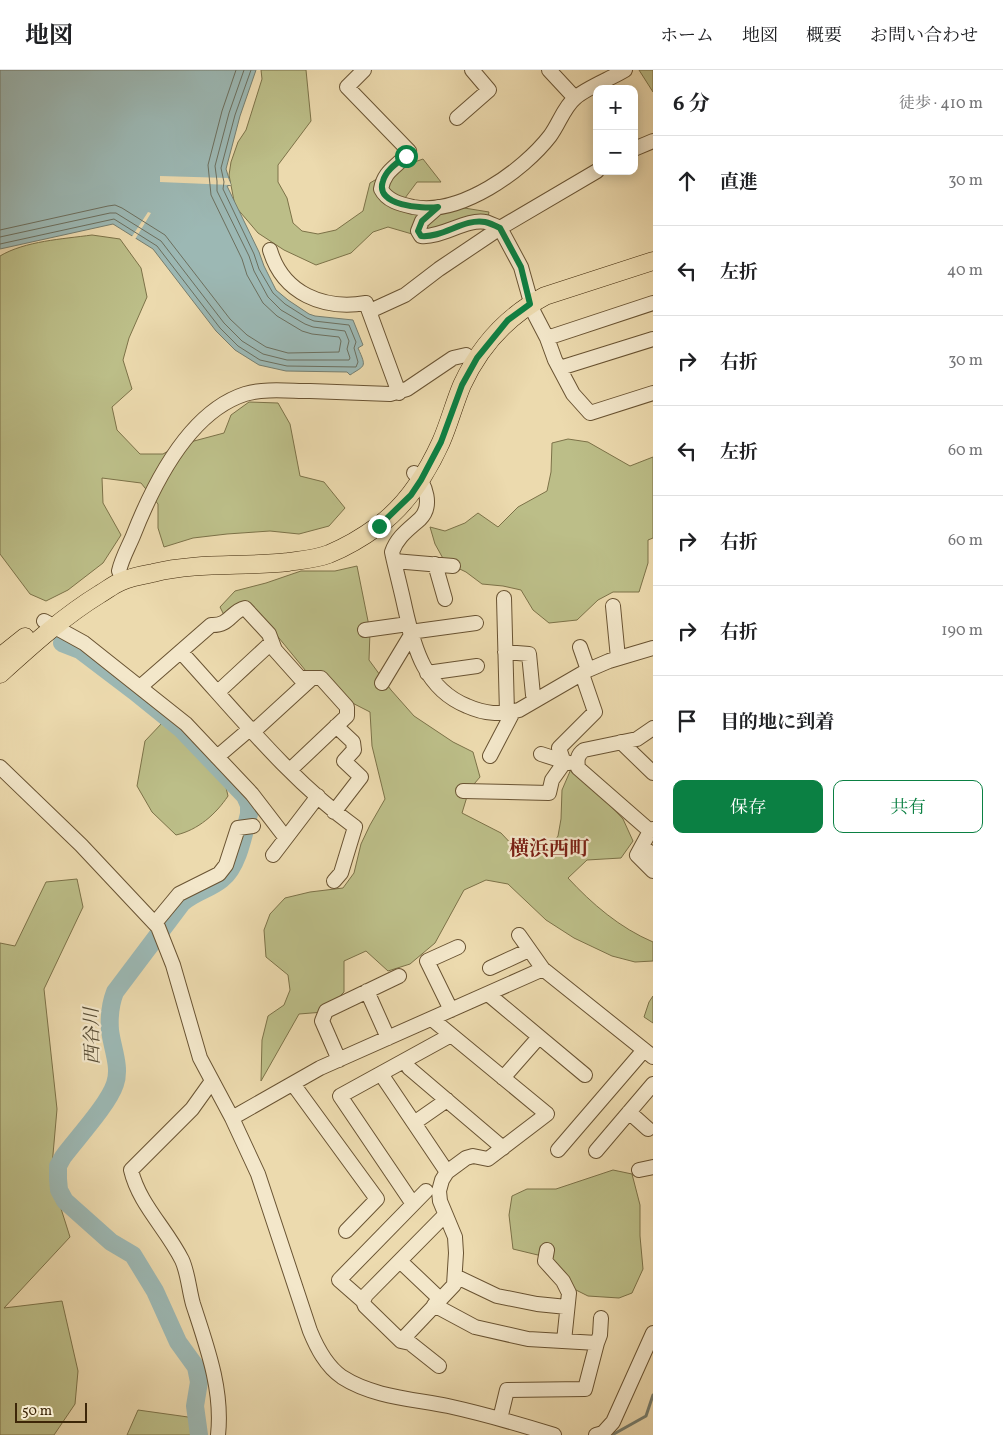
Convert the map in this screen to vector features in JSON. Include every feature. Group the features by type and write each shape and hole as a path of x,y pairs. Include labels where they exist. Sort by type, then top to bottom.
{"main road":[{"path":"0,657 49,624 120,582 134,577 169,569 268,564 304,560 328,554 355,541 379,526 411,495 453,381 466,355 481,333 502,312 574,274 653,249"},
{"path":"0,674 82,592 120,572 166,559 195,555 262,554 321,546 349,534 373,519 418,476 441,442 462,385 477,358 508,320 529,299 653,261"}],"street":[{"path":"364,70 348,87 409,152 389,170 383,181 382,189 384,195 403,205 424,209 455,203 482,192 519,167 534,154 550,135 575,98 626,70"},
{"path":"457,118 489,90 472,70"},
{"path":"549,70 575,98"},
{"path":"638,147 653,141"},
{"path":"370,311 405,295 439,269 500,228 593,173"},
{"path":"438,207 422,221 418,231 421,236 430,236 470,224 484,222 500,228 521,267 529,299 555,360 573,394 590,413 653,393"},
{"path":"270,250 274,263 283,277 294,288 318,301 350,305 366,303 399,392"},
{"path":"547,338 653,303"},
{"path":"560,368 653,339"},
{"path":"120,572 121,560 141,514 170,460 190,434 216,410 233,399 247,394 277,390 390,394 407,390 453,358 466,355"},
{"path":"418,476 427,494 425,511 394,544 392,552 410,630 419,659 434,683 450,698 487,713 510,713 519,710 609,660 653,648"},
{"path":"394,561 453,566"},
{"path":"435,564 445,600"},
{"path":"490,756 510,713 504,598"},
{"path":"613,606 618,658"},
{"path":"140,687 211,625 219,626 229,621 245,608 269,634 275,650 300,678 321,678 347,707 347,716 290,770"},
{"path":"366,630 410,630 476,623"},
{"path":"49,624 84,643 186,724 254,797 285,837"},
{"path":"382,683 410,630"},
{"path":"218,692 272,642"},
{"path":"571,764 560,748 595,712 580,647"},
{"path":"181,652 290,770 334,812 355,827 341,872 334,882"},
{"path":"506,652 529,654 533,695"},
{"path":"427,673 476,666"},
{"path":"217,757 253,730 312,678"},
{"path":"334,812 361,777 344,761 354,750 353,742 336,726"},
{"path":"463,791 548,793 552,780 584,750 642,736 653,728"},
{"path":"621,742 653,773"},
{"path":"541,754 578,768 651,830 647,851 637,855 653,871"},
{"path":"0,767 87,852 155,923 173,965 200,1058 232,1118 258,1174 310,1331 326,1362 341,1376 381,1394 500,1419 545,1434"},
{"path":"273,855 318,796"},
{"path":"155,923 179,894 219,874 223,870 238,828 252,831 254,797"},
{"path":"519,936 543,969 648,1054 558,1150"},
{"path":"451,1010 427,960 458,947"},
{"path":"490,968 529,950"},
{"path":"232,1118 339,1060 543,969"},
{"path":"339,1060 322,1021 326,1012 399,976"},
{"path":"367,991 388,1038"},
{"path":"488,994 585,1075"},
{"path":"401,1340 454,1285 455,1238 440,1201 439,1191 442,1180 447,1172 466,1158 473,1156 488,1159 547,1114 432,1019"},
{"path":"413,1204 340,1096 452,1035"},
{"path":"503,1078 539,1037"},
{"path":"409,1068 503,1148"},
{"path":"386,1080 447,1172"},
{"path":"212,1081 192,1109 131,1170 134,1184 142,1200 183,1261 193,1303 207,1343 210,1365 215,1376 219,1401 218,1435"},
{"path":"293,1084 377,1199 346,1231"},
{"path":"596,1151 653,1084"},
{"path":"414,1123 447,1100"},
{"path":"629,1112 648,1128"},
{"path":"426,1191 339,1280 363,1301 365,1306 401,1340 410,1343 438,1366"},
{"path":"363,1301 366,1295 445,1215"},
{"path":"547,1250 546,1261 563,1281 569,1293 564,1341"},
{"path":"400,1261 437,1302 475,1327 528,1339 597,1343"},
{"path":"455,1276 497,1296 537,1304 568,1307"},
{"path":"500,1419 507,1390 585,1389 600,1336 600,1318"},
{"path":"596,1435 603,1432 613,1422 653,1333"}],"green space":[{"path":"261,70 306,70 311,121 278,165 278,182 287,198 293,223 302,231 318,234 336,230 363,211 370,183 392,170 423,159 441,182 417,182 405,198 416,206 452,206 489,212 487,221 432,234 412,234 388,227 373,232 351,253 316,265 284,250 258,233 235,206 229,175 231,162 238,142 246,130 262,79"},
{"path":"639,70 653,70 653,92"},
{"path":"92,235 120,239 141,268 147,297 129,338 123,360 132,389 112,407 117,430 140,454 163,454 179,445 224,433 231,415 249,402 278,403 290,424 300,476 324,482 345,508 329,526 299,534 270,531 193,538 164,547 158,528 158,504 141,483 102,478 103,503 121,535 103,563 68,590 46,601 30,594 0,554 0,256 32,244"},
{"path":"568,439 588,442 630,466 653,457 653,538 648,540 648,563 639,592 613,592 598,600 577,620 549,623 533,610 521,590 482,584 466,572 445,562 435,544 430,527 445,531 465,523 478,513 498,527 518,507 547,491 551,472 552,443"},
{"path":"357,566 370,631 369,660 391,690 414,716 453,742 473,752 480,777 469,790 462,813 501,833 517,850 545,855 558,836 561,819 562,790 571,769 593,787 623,819 633,841 621,858 587,860 568,878 607,914 629,930 653,942 653,961 635,962 612,956 574,938 546,920 508,884 486,880 464,890 435,943 410,964 388,971 366,951 344,961 344,992 324,1012 299,1014 261,1081 262,1040 268,1016 284,1005 290,990 288,975 266,957 264,930 270,914 285,898 310,892 343,888 354,873 361,844 385,799 372,746 370,712 331,692 310,676 252,605 225,617 220,607 235,591 301,571 335,571"},
{"path":"163,722 183,733 224,779 228,796 206,820 184,833 176,835 152,812 137,786 145,741"},
{"path":"77,879 83,907 44,989 57,1109 51,1177 70,1237 4,1308 62,1301 78,1371 75,1404 54,1435 0,1435 0,943 15,946 46,882"},
{"path":"653,996 653,1023 644,1017"},
{"path":"613,1170 632,1174 640,1205 643,1269 632,1293 619,1298 588,1296 574,1289 542,1256 513,1249 509,1215 512,1196 527,1189 556,1189"},
{"path":"138,1410 188,1417 196,1428 196,1435 127,1435"}],"water":[{"path":"0,70 256,70 240,116 226,169 231,185 227,186 276,290 309,314 353,320 363,345 358,348 363,359 363,365 350,375 347,372 286,371 259,365 235,350 216,331 153,249 113,224 0,249"}],"pier":[{"path":"160,176 228,178 231,185 160,182"},
{"path":"148,212 151,213 134,241 131,238"}],"waterway":[{"name":"西谷川","path":"62,643 80,650 181,729 245,796 249,805 249,814 240,849 228,874 182,903 115,992 111,1006 110,1030 117,1064 117,1078 106,1102 58,1166 59,1190 65,1201 111,1242 133,1255 155,1291 178,1342 196,1367 199,1382 195,1406 199,1435"},
{"path":"612,1435 646,1416 653,1395"}],"district":[{"name":"横浜西町","path":"549,850"}],"route":[{"path":"379,526 411,495 421,480 441,442 462,385 477,358 508,320 530,304 521,267 500,228 484,222 470,224 428,237 421,236 418,231 422,221 438,207 424,209 403,205 384,195 382,189 383,181 389,170 406,156"}]}
